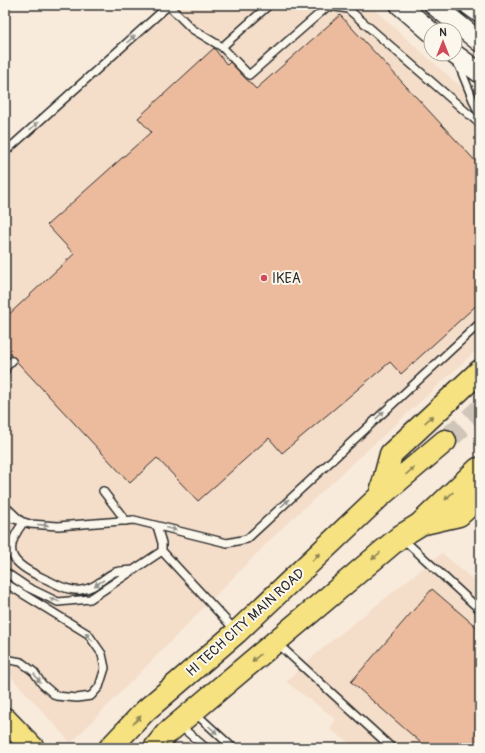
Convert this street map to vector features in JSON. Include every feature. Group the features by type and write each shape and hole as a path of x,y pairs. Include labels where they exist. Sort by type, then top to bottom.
{"main road":[{"path":"400,5 423,25"},
{"path":"434,5 480,42"},
{"path":"470,5 480,13"},
{"path":"463,61 480,73"},
{"path":"380,496 391,454 480,372"},
{"name":"HI TECH CITY MAIN ROAD","path":"110,748 145,711 237,632 380,496 445,441"},
{"path":"155,748 166,734 400,536 419,525 478,469"},
{"path":"419,525 459,515 480,496"},
{"path":"5,719 32,748"}],"lane":[{"path":"5,152 169,5 192,29 222,47 249,75 328,6 348,9 480,124"},
{"path":"222,47 269,5"},
{"path":"457,62 480,117"},
{"path":"5,516 23,522 58,526 134,520 227,543 247,538 480,323"},
{"path":"5,371 6,367 12,361"},
{"path":"103,491 126,521"},
{"path":"5,506 23,522"},
{"path":"23,522 10,532 6,552 8,559 25,570 59,586 72,590 81,590 100,583 114,572 134,570"},
{"path":"157,526 162,543 162,551 237,632"},
{"path":"400,536 480,610"},
{"path":"5,572 27,587 58,602 90,599 162,551"},
{"path":"5,583 88,634 102,654 105,668 99,687 91,696 77,698 56,696 42,684 34,672 21,662 5,659"},
{"path":"276,641 392,748"},
{"path":"185,718 206,748"},
{"path":"185,718 233,748"}],"shaded area":[{"name":"IKEA","path":"166,5 369,5 423,53 423,62 433,62 480,101 480,347 280,530 71,743 5,670 5,151"},
{"path":"442,553 480,586 480,748 356,748 330,729 336,719 286,682 324,647"}],"building":[{"name":"IKEA","path":"340,15 480,166 480,302 401,374 390,362 282,453 269,438 198,501 157,458 130,483 5,349 5,318 74,254 47,225 151,132 138,118 214,48 227,65 230,62 256,89"},
{"path":"432,589 480,630 480,748 427,748 351,682"}],"tunnel":[{"path":"445,441 480,410"}],"place":[{"name":"IKEA","path":"264,278"}]}
